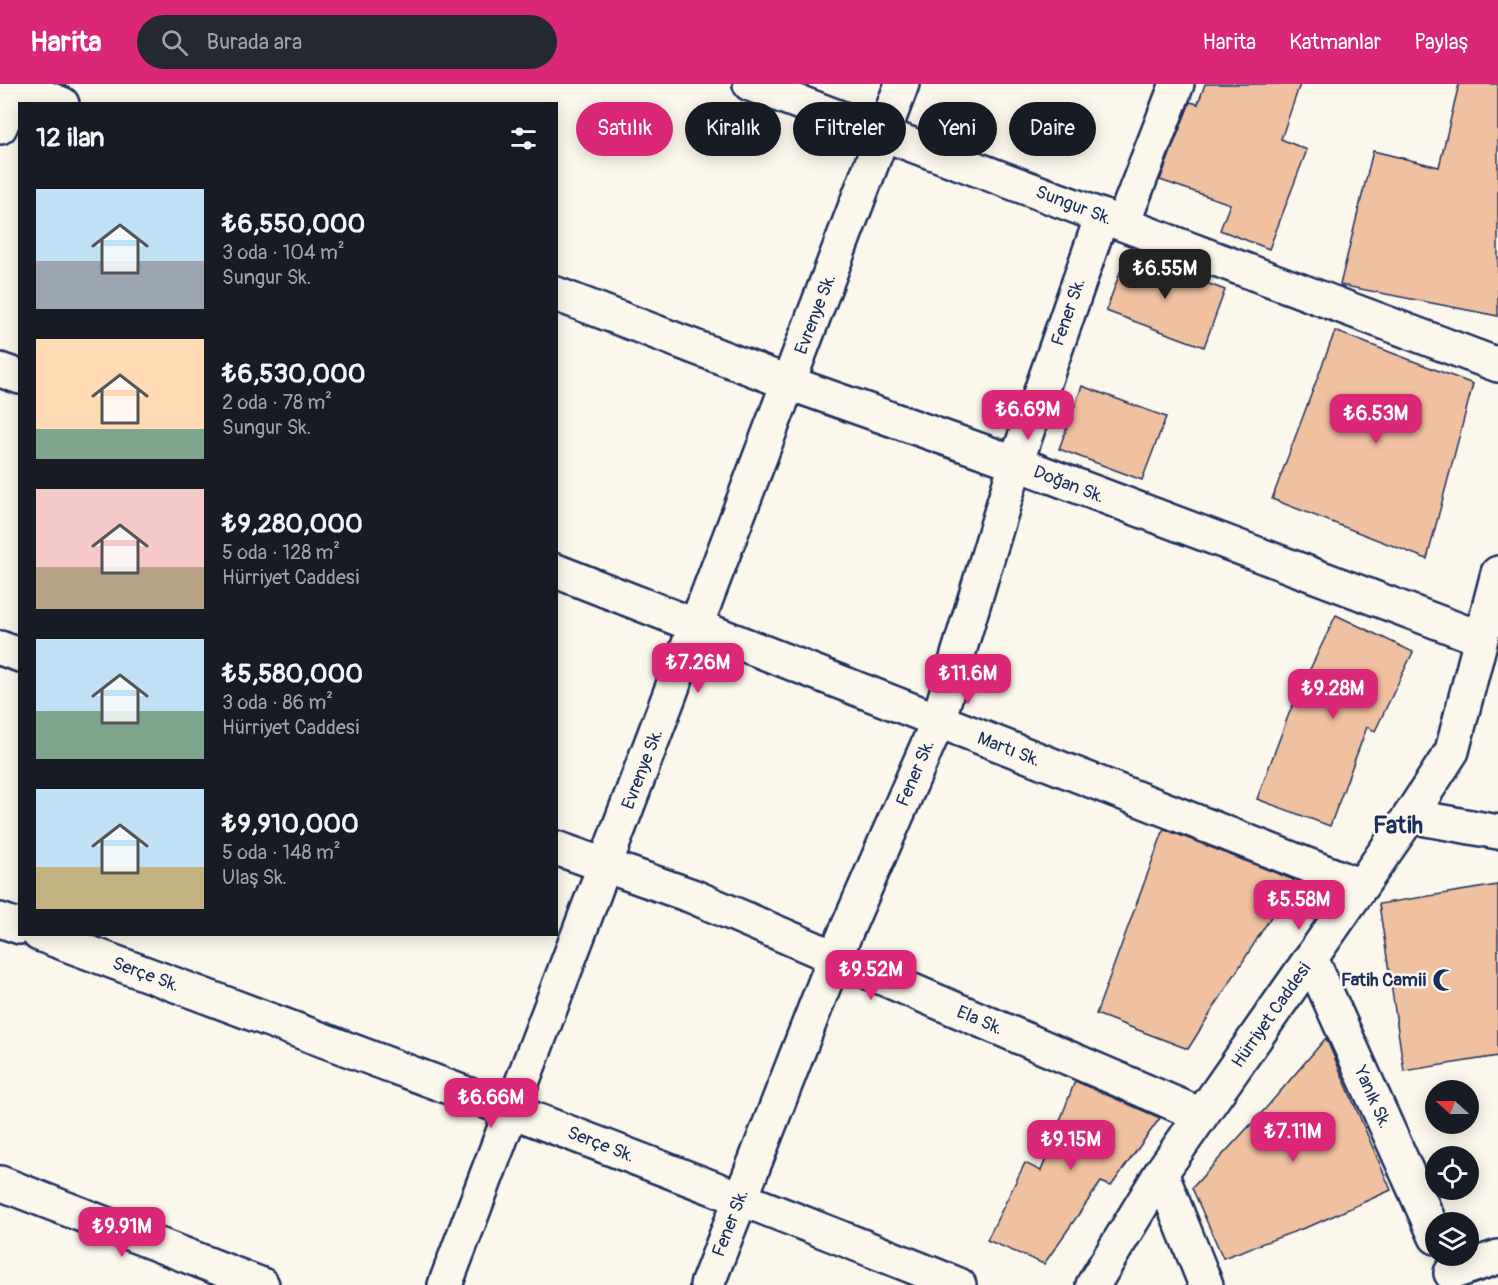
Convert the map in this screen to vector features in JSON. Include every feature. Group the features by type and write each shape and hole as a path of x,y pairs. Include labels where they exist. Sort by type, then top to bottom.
{"street":[{"name":"Sungur Sk.","path":"750,84 798,102"},
{"name":"Evrenye Sk.","path":"896,102 902,84"},
{"name":"Fener Sk.","path":"707,1285 835,957 938,721 1016,464 1112,219 1177,84"},
{"path":"0,127 16,85 57,102"},
{"name":"Sungur Sk.","path":"906,142 1498,365"},
{"name":"Evrenye Sk.","path":"445,1285 876,156"},
{"name":"Doğan Sk.","path":"558,295 789,383 1016,464 1480,638"},
{"path":"0,370 18,376"},
{"name":"Martı Sk.","path":"558,572 1361,886"},
{"name":"Hürriyet Caddesi","path":"1093,1285 1161,1173 1410,816 1452,751 1486,674 1480,638 1498,573"},
{"path":"0,648 18,654"},
{"path":"1410,816 1498,832"},
{"name":"Ela Sk.","path":"558,849 692,896 1201,1115"},
{"path":"0,920 18,926"},
{"name":"Serçe Sk.","path":"44,936 740,1197 958,1285"},
{"name":"Yanık Sk.","path":"1311,958 1425,1212"},
{"path":"1161,1173 1206,1285"},
{"path":"0,1183 262,1285"},
{"path":"1450,1271 1498,1257"}],"building":[{"path":"1205,84 1300,84 1281,139 1307,150 1269,249 1220,230 1230,204 1160,180 1190,102 1198,104"},
{"path":"1459,84 1498,84 1498,316 1340,285 1373,151 1439,167"},
{"path":"1127,253 1225,290 1204,347 1106,311"},
{"path":"1335,331 1473,384 1427,559 1272,499"},
{"path":"1082,386 1166,417 1142,480 1059,449"},
{"path":"1336,615 1413,652 1375,731 1367,727 1330,826 1257,799 1290,711"},
{"path":"1164,829 1294,880 1188,1049 1096,1014"},
{"name":"Fatih Camii","path":"1498,885 1498,1056 1404,1071 1379,904"},
{"path":"1326,1038 1391,1190 1315,1224 1223,1258 1192,1188 1266,1108"},
{"path":"1075,1081 1160,1118 1111,1186 1101,1182 1044,1264 987,1240 1025,1163 1041,1171"}],"place":[{"name":"Fatih Camii","path":"1444,980"}],"district":[{"name":"Fatih","path":"1398,825"}]}
